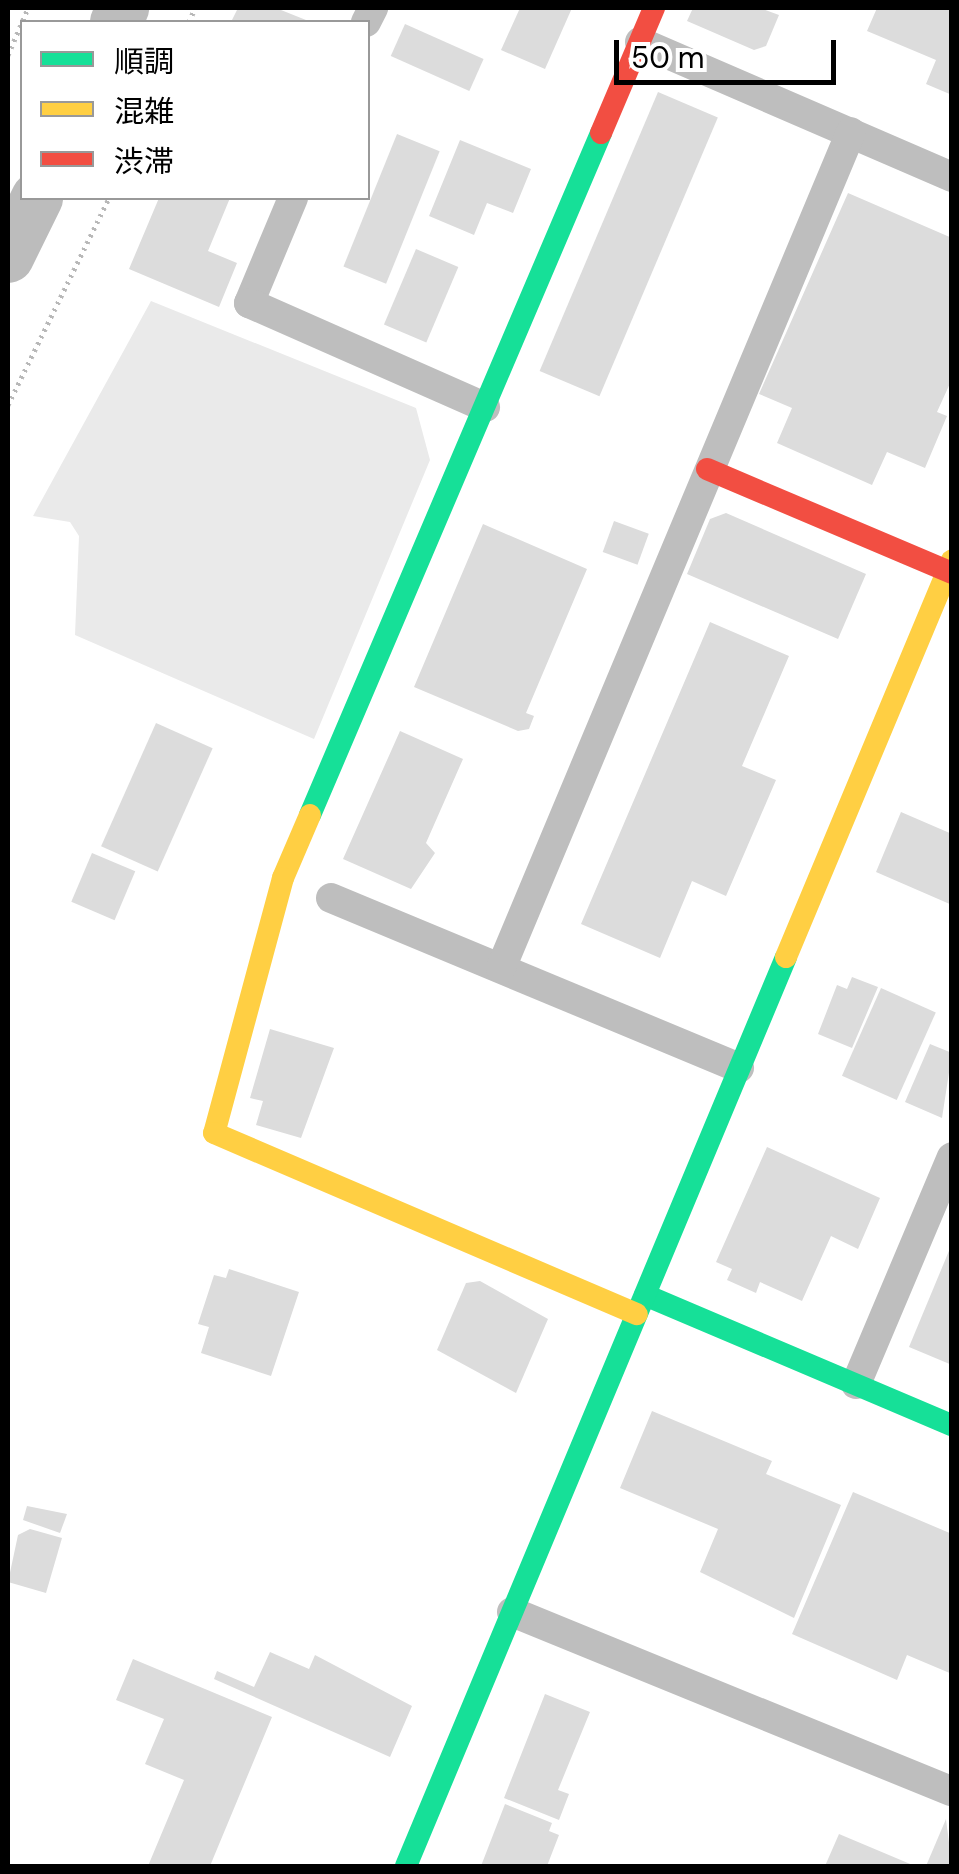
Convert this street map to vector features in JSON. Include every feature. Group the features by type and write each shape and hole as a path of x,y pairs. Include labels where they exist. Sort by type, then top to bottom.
{"street":[{"path":"654,8 283,878 214,1133 952,1425"},
{"path":"640,42 952,176"},
{"path":"500,968 851,132"},
{"path":"292,200 249,303 485,407"},
{"path":"406,1866 950,568 707,469"},
{"path":"331,898 740,1068"},
{"path":"856,1384 952,1157"},
{"path":"512,1612 952,1792"}],"path":[{"path":"8,54 20,26"},
{"path":"8,405 108,200"}],"shaded area":[{"path":"151,301 416,408 430,460 314,739 75,635 79,536 70,522 33,516"}],"building":[{"path":"238,8 276,8 306,20 232,20"},
{"path":"520,8 572,8 545,69 501,50"},
{"path":"693,8 760,8 779,15 766,46 754,50 687,21"},
{"path":"877,8 952,8 952,95 926,84 936,60 867,31"},
{"path":"405,24 484,59 469,91 391,56"},
{"path":"658,92 718,117 599,396 540,371"},
{"path":"397,134 440,151 386,284 343,267"},
{"path":"460,140 531,169 513,213 487,203 474,235 429,216"},
{"path":"848,193 952,238 952,379 937,412 947,416 925,468 887,452 872,485 777,443 792,408 759,394"},
{"path":"158,200 229,200 208,251 237,263 219,307 129,269"},
{"path":"416,249 458,267 426,342 384,324"},
{"path":"726,513 866,574 838,639 687,574 710,519"},
{"path":"614,521 649,534 637,565 603,552"},
{"path":"483,524 587,569 526,713 534,716 529,729 518,731 414,687"},
{"path":"710,622 789,656 742,766 776,780 726,896 692,881 660,958 581,924"},
{"path":"156,723 213,748 158,872 101,846"},
{"path":"400,731 463,759 426,843 435,853 411,889 343,859"},
{"path":"901,812 952,834 952,905 876,872"},
{"path":"92,853 135,871 115,920 71,902"},
{"path":"852,977 878,987 852,1048 818,1034 837,985 847,989"},
{"path":"881,988 936,1012 897,1100 842,1076"},
{"path":"270,1029 334,1048 301,1138 256,1125 263,1101 250,1098"},
{"path":"930,1044 952,1053 942,1118 905,1102"},
{"path":"767,1147 880,1198 858,1249 831,1236 802,1301 760,1282 756,1293 727,1280 732,1269 716,1262"},
{"path":"952,1246 952,1365 909,1347"},
{"path":"229,1269 299,1292 271,1376 201,1353 209,1327 198,1324 214,1275 226,1278"},
{"path":"480,1281 548,1319 516,1393 437,1350 466,1283"},
{"path":"652,1411 772,1461 766,1474 841,1505 794,1618 700,1572 718,1529 620,1488"},
{"path":"853,1492 952,1534 952,1674 907,1655 897,1680 792,1634"},
{"path":"27,1506 67,1514 60,1533 23,1520"},
{"path":"30,1529 62,1538 46,1593 8,1582 18,1535"},
{"path":"270,1652 309,1669 315,1655 412,1706 390,1757 214,1679 217,1671 254,1687"},
{"path":"133,1659 272,1717 210,1866 148,1866 184,1780 145,1764 164,1719 116,1700"},
{"path":"545,1694 590,1712 558,1790 569,1794 559,1820 504,1798"},
{"path":"505,1804 552,1823 549,1831 559,1835 547,1866 481,1866"},
{"path":"946,1819 952,1866 926,1866"},
{"path":"839,1834 915,1866 825,1866"}],"waterway":[{"path":"117,20 123,8"},
{"path":"8,257 36,200"}],"traffic: fast":[{"path":"310,815 601,133"},
{"path":"406,1866 786,957"},
{"path":"645,1295 952,1425"}],"traffic: slow":[{"path":"786,957 952,560"},
{"path":"310,815 283,878 214,1133 637,1314"}],"traffic: jam":[{"path":"601,133 654,8"},
{"path":"707,469 952,573"}]}
